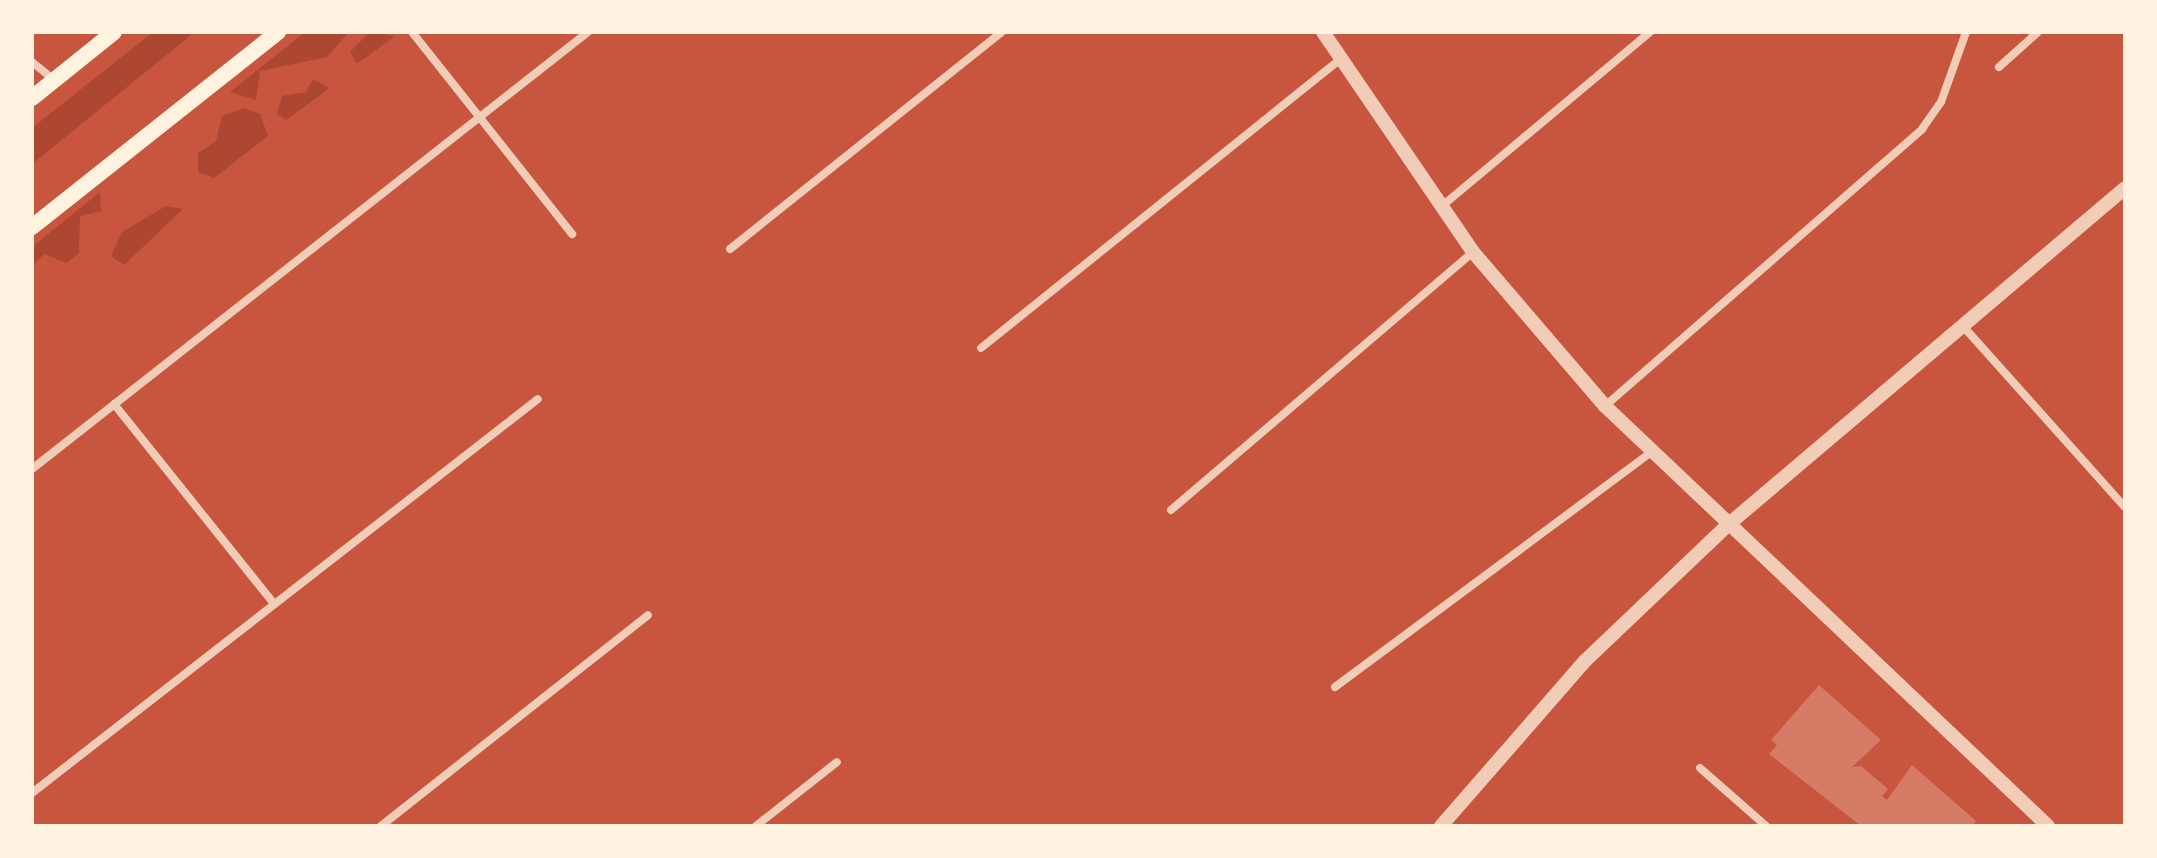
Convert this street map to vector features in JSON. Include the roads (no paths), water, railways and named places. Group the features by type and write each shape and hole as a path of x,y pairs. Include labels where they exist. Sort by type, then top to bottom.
{"main road":[{"path":"32,98 114,32"},
{"path":"32,227 278,32"}],"street":[{"path":"412,32 572,234"},
{"path":"32,469 588,32"},
{"path":"730,249 1002,32"},
{"path":"1323,32 1473,252 1605,406 2048,826"},
{"path":"1442,206 1650,32"},
{"path":"1605,406 1922,129 1941,102 1966,32"},
{"path":"1999,67 2038,32"},
{"path":"981,348 1341,59"},
{"path":"32,62 54,80"},
{"path":"1441,826 1586,660 1729,524 2125,188"},
{"path":"1171,510 1473,252"},
{"path":"1961,325 2125,507"},
{"path":"32,793 538,399"},
{"path":"114,404 274,604"},
{"path":"1335,687 1651,452"},
{"path":"381,826 648,615"},
{"path":"756,826 837,762"},
{"path":"1700,768 1766,826"}]}
